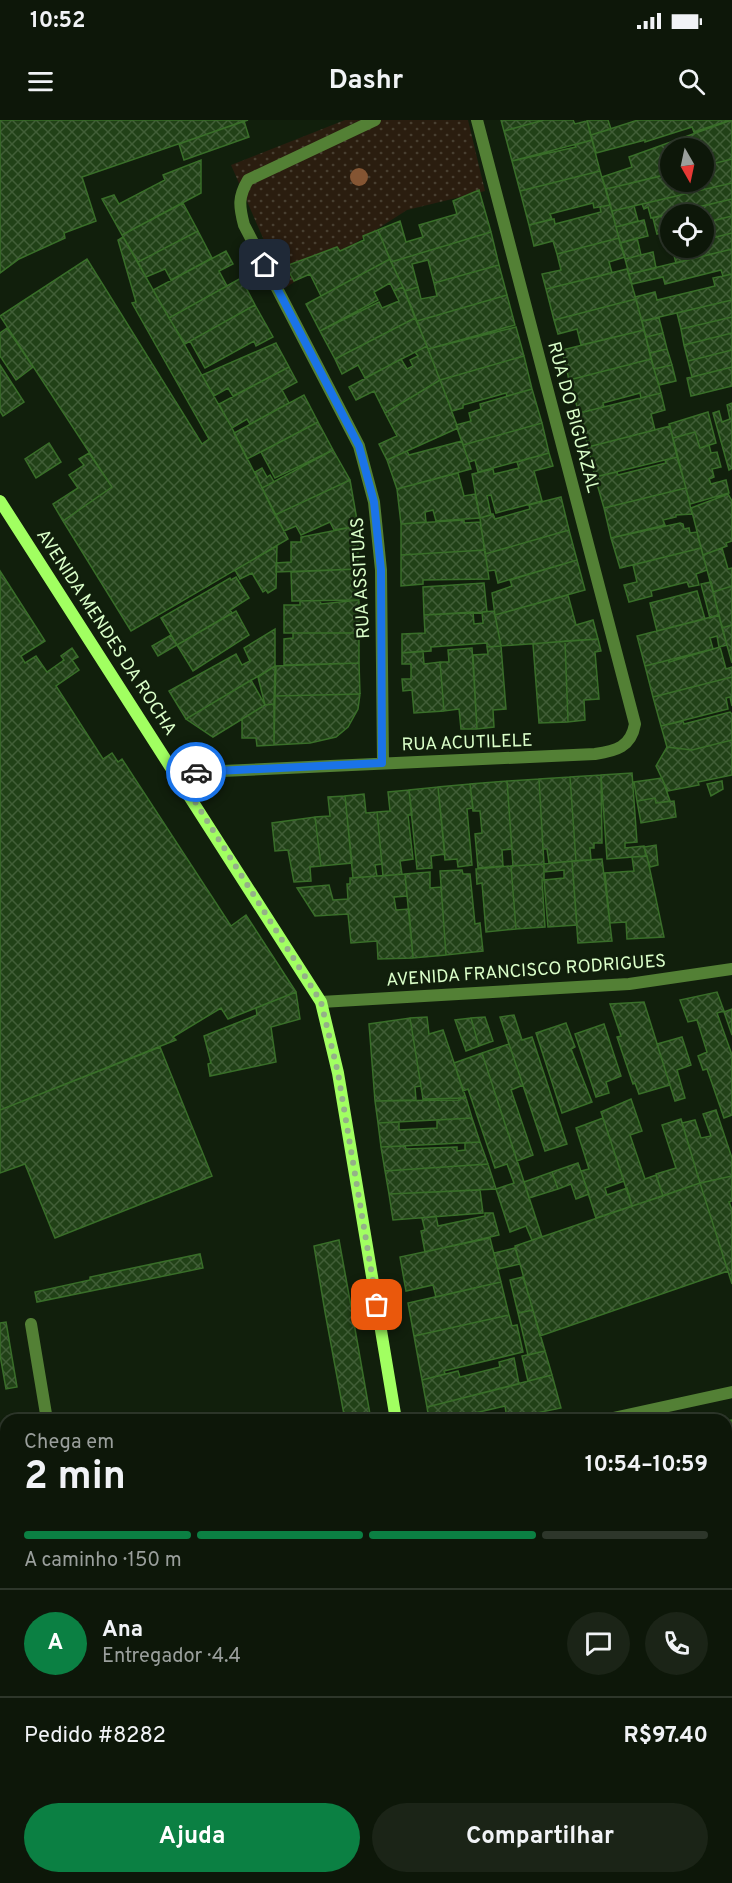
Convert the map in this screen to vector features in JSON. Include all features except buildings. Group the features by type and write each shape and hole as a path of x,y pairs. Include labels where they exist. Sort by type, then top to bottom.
{"street":[{"name":"RUA ASSITUAS","path":"375,120 248,180 239,195 239,207 244,225 359,446 374,502 381,570 382,763"},
{"name":"RUA DO BIGUAZAL","path":"477,120 635,724"},
{"name":"AVENIDA MENDES DA ROCHA","path":"0,501 177,773 321,1002 338,1073 395,1414"},
{"name":"RUA ACUTILELE","path":"177,773 595,754 617,751 626,745 633,735 635,724"},
{"name":"AVENIDA FRANCISCO RODRIGUES","path":"321,1002 629,984 732,969"},
{"path":"31,1324 46,1414"},
{"path":"631,1414 732,1392"}],"shaded area":[{"path":"345,120 468,120 485,191 407,210 285,288 231,165"}],"way so far":[{"path":"196,772 177,773 321,1002 338,1073 377,1305"}],"route":[{"path":"196,772 382,763 381,570 374,502 359,446 265,265"}]}
